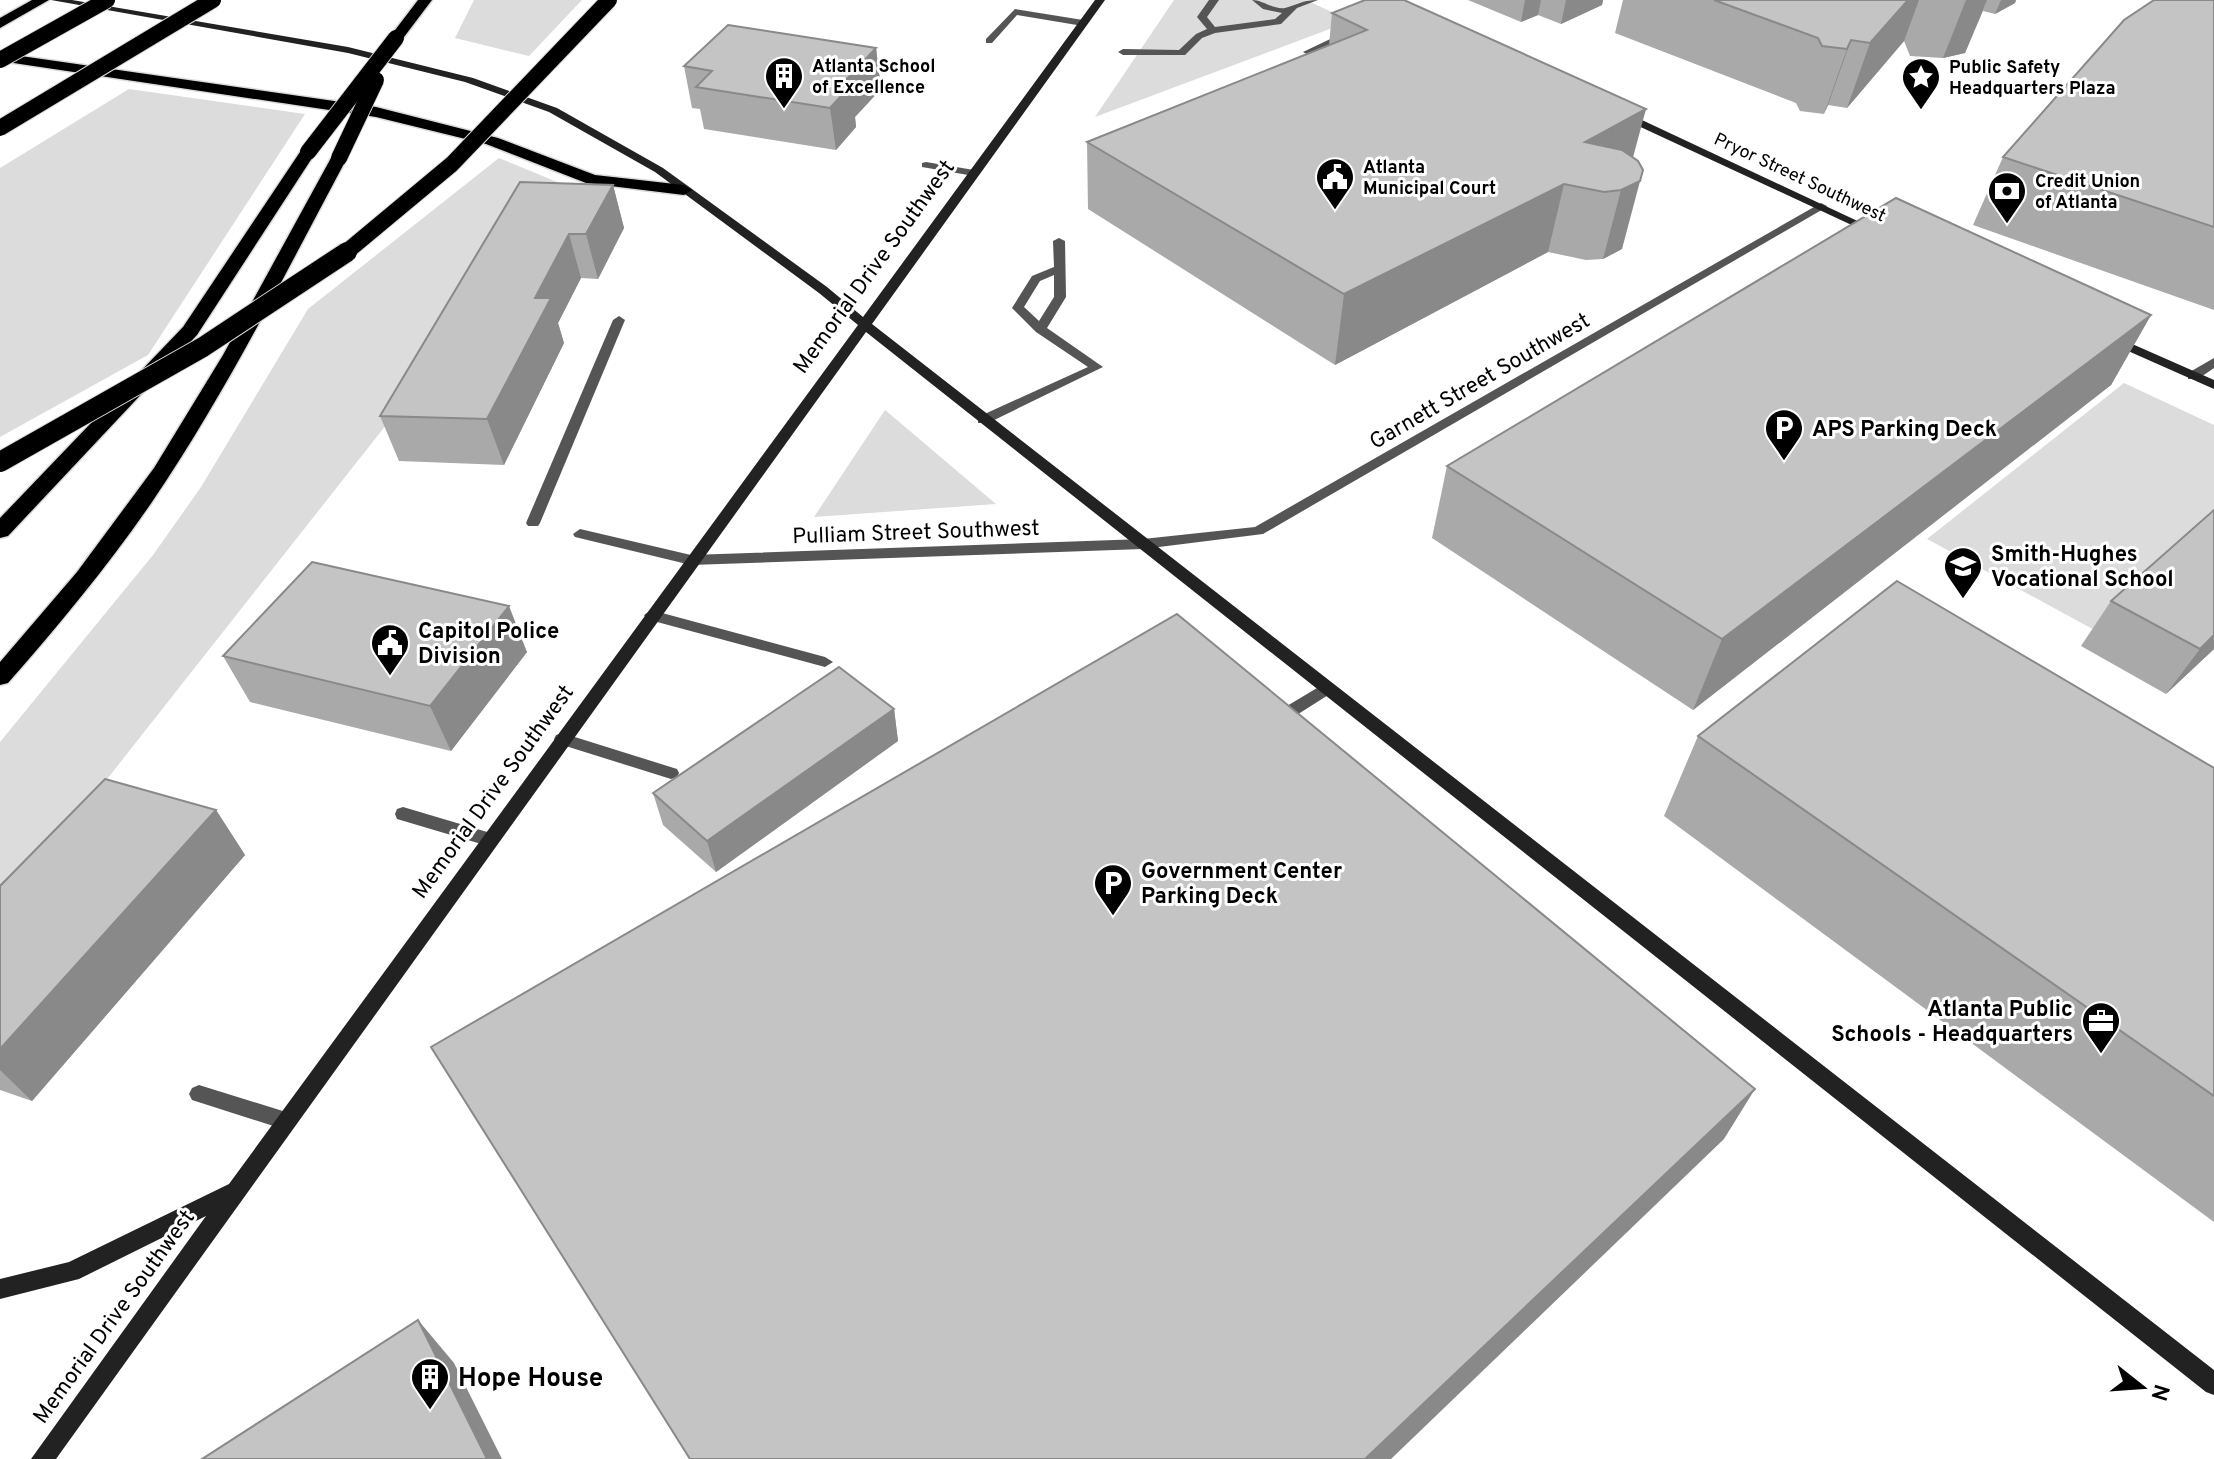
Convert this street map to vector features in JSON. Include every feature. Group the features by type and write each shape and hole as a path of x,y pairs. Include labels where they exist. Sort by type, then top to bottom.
{"highway":[{"path":"0,24 42,0"},
{"path":"0,59 107,0"},
{"path":"0,128 213,0"},
{"path":"0,531 190,331 308,152 425,0"},
{"path":"0,462 154,375 283,295 372,232 449,168 609,0"},
{"path":"0,677 105,550 161,473 220,379 339,158 396,38"},
{"path":"0,59 376,112 492,141 592,180 684,190"}],"main road":[{"path":"56,0 334,47 469,80 553,110 659,170 823,290 862,325 2214,1384"},
{"name":"Memorial Drive Southwest","path":"42,1459 488,839 1100,0"},
{"name":"Pryor Street Southwest","path":"1616,112 1893,240"},
{"path":"2107,337 2214,385"},
{"path":"0,1289 72,1272 236,1190"}],"street":[{"path":"1213,30 1202,17 1214,0"},
{"path":"1257,0 1266,7 1289,11"},
{"path":"1123,52 1174,55 1213,30 1278,22 1289,11 1313,0"},
{"path":"989,41 1015,12 1083,23"},
{"path":"1332,64 1308,52 1358,29"},
{"path":"926,165 974,173"},
{"name":"Garnett Street Southwest","path":"1143,544 1258,531 1821,206"},
{"path":"1040,329 1060,297 1059,241"},
{"path":"983,420 1097,367 1040,329 1018,308 1036,279 1060,268"},
{"path":"533,523 619,320"},
{"path":"2193,376 2214,362"},
{"name":"Pulliam Street Southwest","path":"580,534 691,560 1143,544"},
{"path":"651,615 825,662"},
{"path":"1263,729 1327,688"},
{"path":"562,739 671,773"},
{"path":"403,814 488,839"},
{"path":"199,1094 286,1121"}],"shaded area":[{"path":"474,0 582,0 529,56 455,38"},
{"path":"1174,0 1306,0 1351,21 1095,117"},
{"path":"129,89 305,114 148,355 0,437 0,168"},
{"path":"499,158 562,184 401,406 0,915 0,742 153,555 201,487 308,309"},
{"path":"2124,383 2214,425 2214,528 2098,632 1927,539"},
{"path":"885,410 996,504 814,517"}],"building":[{"name":"Atlanta Municipal Court","path":"1365,0 1404,0 1646,109 1585,142 1622,150 1638,161 1643,170 1640,181 1621,190 1604,192 1564,184 1344,294 1087,142 1367,30 1332,13"},
{"path":"1714,0 1908,0 1870,43 1851,40 1847,49 1822,46 1818,38"},
{"path":"2154,0 2214,0 2214,227 2003,157 2124,20"},
{"path":"728,25 876,48 843,83 851,85 830,108 696,87 712,71 684,66"},
{"path":"520,182 613,185 586,234 569,234 535,298 551,298 487,419 380,416"},
{"name":"APS Parking Deck","path":"1896,198 2151,315 1722,639 1447,466"},
{"path":"2214,510 2214,635 2200,649 2111,601"},
{"path":"312,562 509,606 430,706 223,656"},
{"path":"1897,581 2214,768 2214,1096 1698,736"},
{"name":"Government Center Parking Deck","path":"1177,614 1755,1089 1365,1459 690,1459 431,1047"},
{"path":"839,667 894,709 707,841 653,793"},
{"path":"105,779 216,810 0,1049 0,886"},
{"path":"418,1320 487,1459 202,1459"}],"place":[{"name":"Atlanta School of Excellence","path":"784,110"},
{"name":"Public Safety Headquarters Plaza","path":"1921,111"},
{"name":"Atlanta Municipal Court","path":"1335,211"},
{"name":"Credit Union of Atlanta","path":"2007,225"},
{"name":"APS Parking Deck","path":"1784,462"},
{"name":"Smith-Hughes Vocational School","path":"1963,600"},
{"name":"Capitol Police Division","path":"390,677"},
{"name":"Government Center Parking Deck","path":"1113,917"},
{"name":"Atlanta Public Schools - Headquarters","path":"2101,1055"},
{"name":"Hope House","path":"430,1411"}]}
